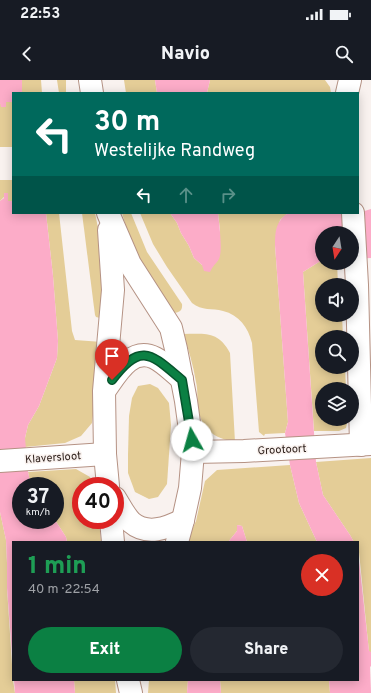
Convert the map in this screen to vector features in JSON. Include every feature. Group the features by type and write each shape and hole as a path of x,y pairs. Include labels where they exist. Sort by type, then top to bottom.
{"street":[{"path":"90,80 92,92"},
{"path":"347,92 350,80"},
{"path":"108,214 130,264 171,328 182,380 191,429 193,452 190,488 177,541"},
{"path":"107,477 105,454 104,391 113,290 108,214"},
{"path":"353,214 357,285 358,445"},
{"path":"104,391 121,369 132,358 140,355 154,358 182,380"},
{"name":"Grootoort","path":"193,452 358,445"},
{"name":"Klaversloot","path":"0,461 105,454"},
{"path":"124,512 130,521 136,526 149,530 166,528 183,520"},
{"path":"112,529 113,541"},
{"path":"128,681 132,693"},
{"path":"132,693 134,681"}],"shaded area":[{"path":"0,80 22,80 22,92 12,92 12,102 6,102 6,107 1,107"},
{"path":"22,80 41,80 42,92 22,92"},
{"path":"57,80 66,80 66,92 59,92"},
{"path":"124,80 155,80 157,92 126,92"},
{"path":"155,80 210,80 207,92 157,92"},
{"path":"210,80 325,80 330,87 331,92 207,92"},
{"path":"6,102 12,102 12,147 0,147 0,103 6,107"},
{"path":"0,180 12,180 12,201 8,202 8,193 0,201"},
{"path":"4,193 8,193 8,201 12,201 12,214 46,214 58,341 57,358 39,406 28,425 25,438 29,477 12,477 12,529 61,529 67,541 12,541 12,654 7,588 6,540 0,512 0,201 4,198"},
{"path":"371,209 371,258 359,259 359,226 315,226 315,264 303,272 316,462 323,495 353,541 317,541 299,503 290,465 285,433 288,422 275,235 281,219 287,214 359,214 359,213"},
{"path":"46,214 59,214 72,331 75,340 102,342 92,423 81,436 65,443 25,447 25,438 28,425 39,406 57,358 58,341"},
{"path":"82,214 95,214 104,258 100,318 96,317"},
{"path":"122,214 131,214 147,252 182,304 182,309 179,312 171,313 146,274 128,233"},
{"path":"140,214 171,214 177,223 194,258 202,265 213,265 218,260 220,230 218,214 287,214 280,220 275,245 288,422 285,433 265,434 264,436 259,432 252,343 242,322 234,315 229,313 203,308 192,303 153,244"},
{"path":"171,214 218,214 221,249 219,259 210,272 204,271 202,265 194,258 177,223"},
{"path":"315,264 315,270 337,270 338,278 315,278 315,322 342,322 343,330 315,330 315,374 345,374 346,382 315,382 315,426 346,426 346,428 339,431 314,431 303,272"},
{"path":"183,334 205,334 216,337 230,353 235,442 221,438 210,432 202,422 198,407 194,370"},
{"path":"150,384 158,388 169,403 171,425 167,484 158,497 149,499 135,492 128,473 128,455 129,416 132,398 138,386"},
{"path":"371,458 371,652 369,652 359,541 353,541 323,495 316,462"},
{"path":"290,465 299,503 317,541 247,541 242,526 237,525 237,531 229,541 186,541 196,521 205,481 217,470"},
{"path":"76,469 90,477 72,477 72,529 100,529 101,541 67,541 61,529 64,529 64,477 29,477 28,472"},
{"path":"0,512 6,540 12,681 15,693 0,693"},
{"path":"237,525 242,526 247,541 229,541 237,531"},
{"path":"359,560 369,651 371,652 371,693 330,693 329,681 359,681"},
{"path":"14,681 74,681 75,693 15,693"},
{"path":"74,681 115,681 116,693 75,693"},
{"path":"149,681 188,681 187,693 148,693"},
{"path":"188,681 220,681 221,693 187,693"},
{"path":"220,681 329,681 330,693 221,693"}],"route":[{"path":"112,380 132,358 140,355 154,358 163,364 182,380 192,440"}]}
